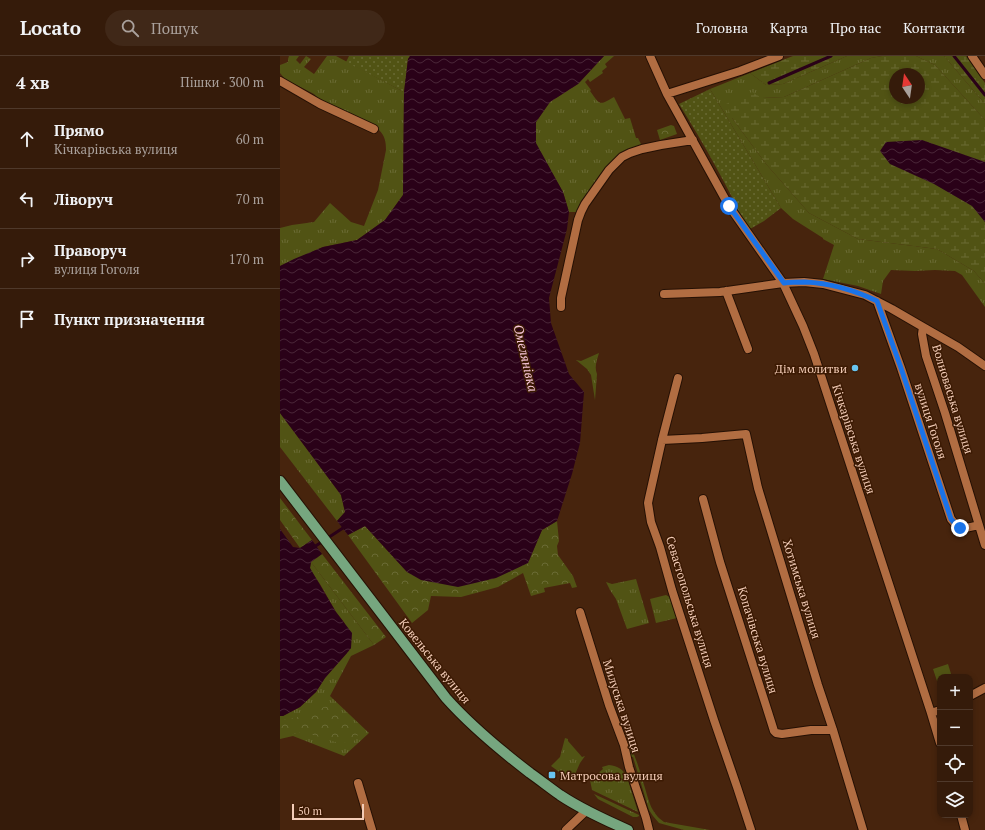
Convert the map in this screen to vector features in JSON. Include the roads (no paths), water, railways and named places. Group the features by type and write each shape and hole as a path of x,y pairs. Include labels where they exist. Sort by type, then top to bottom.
{"main road":[{"name":"Ковельська вулиця","path":"280,481 443,694 459,712 486,738 560,795 603,819 628,830"}],"street":[{"name":"Кічкарівська вулиця","path":"650,56 667,94 729,206 784,283 803,326 814,354 937,733"},
{"path":"667,94 740,71 779,56"},
{"path":"972,56 985,75"},
{"path":"280,81 320,104 374,129"},
{"path":"561,307 561,298 578,220 585,204 609,170 616,162 630,152 693,140"},
{"path":"664,294 726,291 784,283 804,282 823,284 853,291 877,301 958,347 985,366"},
{"path":"726,291 748,349"},
{"name":"вулиця Гоголя","path":"877,301 951,519 960,528 979,525"},
{"name":"Волноваська вулиця","path":"923,327 922,334 926,356 945,413 985,546"},
{"name":"Севастопольська вулиця","path":"678,378 648,502 652,522 672,590 751,830"},
{"name":"Хотимська вулиця","path":"662,440 746,434 758,488 863,830"},
{"name":"Копачівська вулиця","path":"703,499 720,562 774,731 782,734 811,730 833,730"},
{"name":"Милуська вулиця","path":"580,612 624,746 649,830"},
{"path":"973,694 985,688"},
{"path":"931,713 937,711"},
{"path":"358,783 372,830"},
{"path":"566,830 586,810"},
{"path":"961,818 965,830"}],"water":[{"path":"410,56 604,56 578,84 550,102 536,122 536,143 563,192 569,212 567,229 549,298 551,323 569,374 584,392 580,443 572,474 557,521 542,530 528,563 496,578 458,587 421,580 407,572 365,526 348,535 337,521 345,512 341,495 280,413 280,266 323,247 357,240 385,220 403,195 404,92 408,59"},
{"path":"922,140 985,162 985,222 972,206 934,184 890,164 880,151 886,142"},
{"path":"280,529 293,547 300,548 312,540 322,554 311,562 310,568 336,612 352,633 351,648 325,678 316,692 300,707 283,716 280,716"}],"waterway":[{"name":"Омелянівка","path":"769,83 831,56"},
{"name":"Омелянівка","path":"954,56 985,95"},
{"name":"Омелянівка","path":"314,547 346,526"}],"place":[{"name":"Дім молитви","path":"855,368"},
{"name":"Матросова вулиця","path":"552,775"}]}
